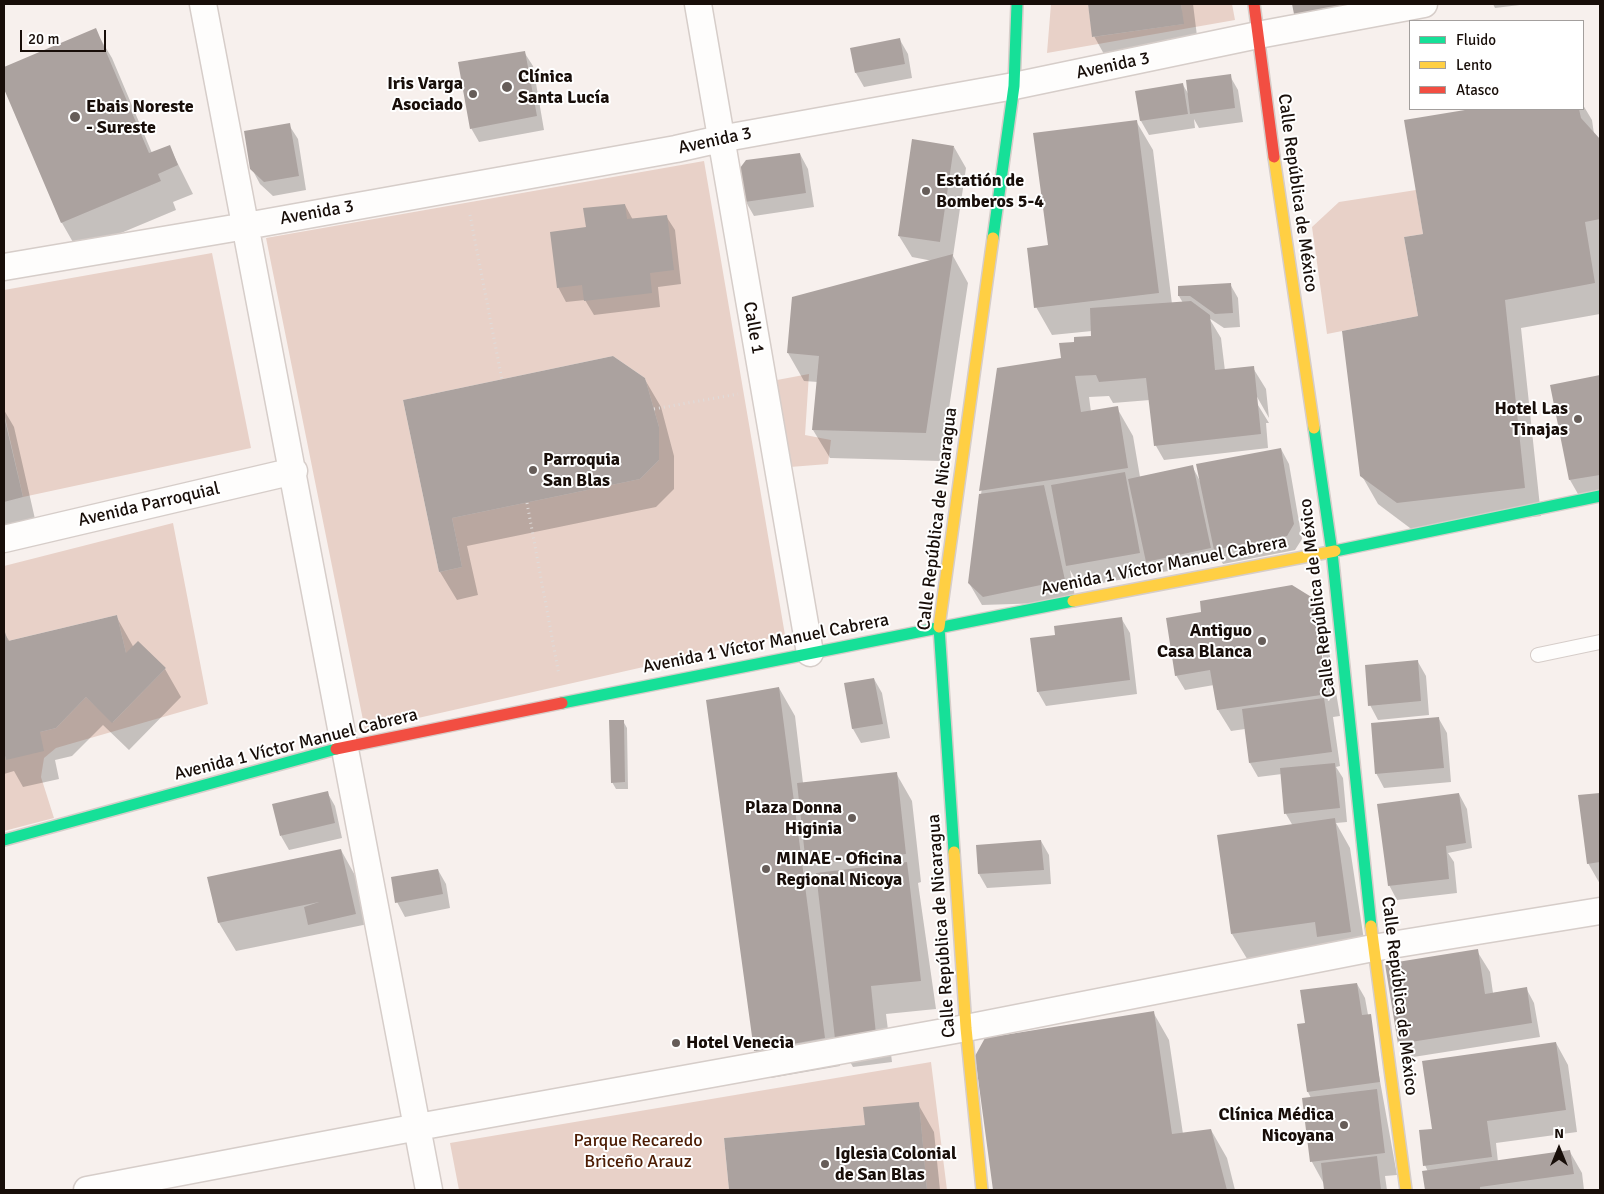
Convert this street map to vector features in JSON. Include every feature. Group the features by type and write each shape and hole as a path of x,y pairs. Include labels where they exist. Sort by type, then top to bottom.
{"main road":[{"name":"Calle República de Nicaragua","path":"982,1190 966,1028 939,627 1014,86 1017,4"},
{"name":"Calle República de México","path":"1254,4 1332,552 1374,948 1406,1190"},
{"name":"Avenida 1 Víctor Manuel Cabrera","path":"4,840 345,747 939,627 1332,552 1600,496"}],"street":[{"path":"203,4 294,471 429,1190"},
{"name":"Calle 1","path":"698,4 810,653"},
{"name":"Avenida 3","path":"4,267 676,149 720,138 1014,86 1258,35 1424,4"},
{"name":"Avenida Parroquial","path":"4,539 294,471"},
{"path":"87,1190 418,1127 966,1028 1374,948 1600,911"}],"lane":[{"path":"1538,655 1600,642"}],"path":[{"path":"465,187 502,380"},
{"path":"654,410 764,389"},
{"path":"527,503 564,702"}],"green space":[{"path":"1051,4 1088,4 1093,37 1183,24 1181,4 1232,4 1235,20 1047,53"},
{"path":"704,161 785,635 365,730 266,238","holes":["613,356 645,378 659,427 659,460 640,479 452,518 462,567 439,572 403,400"]},
{"path":"1416,190 1423,234 1404,237 1418,316 1327,334 1312,227 1339,202"},
{"path":"212,253 251,448 23,497 4,413 4,290"},
{"path":"809,374 805,435 831,440 828,464 790,467 777,380"},
{"path":"173,523 208,704 56,748 44,758 41,777 54,818 4,831 4,751 6,760 40,732 56,728 86,697 113,722 166,668 126,653 117,615 8,641 4,631 4,566"},
{"name":"Parque Recaredo Briceño Arauz","path":"931,1062 947,1190 927,1190 919,1103 865,1125 724,1138 729,1190 459,1190 450,1143"}],"building":[{"path":"1088,4 1181,4 1184,24 1092,37"},
{"path":"1292,4 1356,4 1356,5 1294,14"},
{"name":"Ebais Noreste - Sureste","path":"96,28 149,153 170,145 178,165 158,174 161,181 61,223 4,89 4,67"},
{"path":"900,38 905,64 855,73 850,48"},
{"name":"Clínica Santa Lucía","path":"525,51 537,116 470,129 458,62"},
{"path":"1231,74 1235,108 1190,114 1186,80"},
{"path":"1183,83 1188,114 1140,121 1135,91"},
{"path":"1465,110 1579,110 1581,118 1600,139 1600,219 1585,222 1595,283 1505,300 1525,488 1397,503 1360,476 1342,331 1418,316 1404,237 1423,234 1404,120"},
{"path":"1137,120 1159,293 1034,308 1027,248 1048,245 1033,133"},
{"path":"290,123 299,176 264,182 250,169 244,131"},
{"name":"Estatión de Bomberos 5-4","path":"912,139 954,146 940,242 898,236"},
{"path":"800,153 806,193 745,202 740,168 746,160"},
{"path":"625,204 627,219 667,215 674,270 650,273 652,293 584,301 582,285 557,288 550,232 586,227 583,208"},
{"path":"953,254 926,433 812,430 819,356 787,353 792,297"},
{"path":"1231,283 1233,313 1215,314 1190,296 1178,296 1178,286"},
{"path":"1191,301 1210,315 1215,370 1254,366 1261,434 1154,446 1146,378 1099,382 1096,375 1075,376 1081,412 1118,406 1128,468 979,491 997,368 1061,358 1059,343 1074,342 1074,337 1091,336 1090,308"},
{"name":"Parroquia San Blas","path":"613,356 645,378 659,427 659,460 640,479 452,518 462,567 439,572 403,400"},
{"name":"Hotel Las Tinajas","path":"1600,375 1600,475 1569,480 1550,385"},
{"path":"4,416 23,497 4,502"},
{"path":"1281,448 1294,524 1287,536 1214,550 1196,464"},
{"path":"1193,465 1211,548 1146,562 1128,479"},
{"path":"1125,472 1140,553 1066,566 1051,485"},
{"path":"1044,485 1065,580 983,597 968,583 979,494"},
{"name":"Antiguo Casa Blanca","path":"1292,585 1313,598 1328,694 1217,710 1210,670 1175,676 1166,618 1201,612 1200,601"},
{"path":"117,615 126,653 138,641 166,668 112,723 86,697 56,728 40,732 44,751 6,760 4,751 4,629 8,641"},
{"path":"1122,617 1130,680 1037,692 1030,638 1055,635 1054,626"},
{"path":"1418,660 1421,701 1368,706 1365,665"},
{"path":"874,678 883,724 852,729 844,683"},
{"name":"MINAE - Oficina Regional Nicoya","path":"779,687 825,1038 754,1051 706,700"},
{"path":"1324,698 1332,752 1249,763 1242,709"},
{"path":"1439,717 1444,768 1375,774 1371,723"},
{"path":"609,720 624,720 625,782 611,783"},
{"path":"1335,763 1340,808 1284,814 1280,768"},
{"name":"Plaza Donna Higinia","path":"897,772 906,854 806,865 797,783"},
{"path":"328,791 335,823 280,836 272,804"},
{"path":"1459,793 1466,843 1446,846 1449,879 1388,886 1377,804"},
{"path":"1600,793 1600,862 1587,864 1578,795"},
{"path":"1335,818 1351,932 1317,937 1315,922 1231,934 1217,835"},
{"path":"1041,840 1044,870 978,874 976,845"},
{"path":"341,849 356,914 308,925 304,907 319,902 218,923 207,877"},
{"path":"907,862 921,981 871,986 876,1034 835,1039 816,873"},
{"path":"438,869 443,894 395,903 391,877"},
{"path":"1478,949 1485,994 1527,987 1532,1023 1398,1044 1385,964"},
{"path":"1357,983 1362,1015 1371,1014 1380,1082 1307,1092 1297,1024 1305,1023 1300,990"},
{"path":"1154,1011 1172,1134 1211,1129 1227,1190 993,1190 975,1056 985,1038"},
{"path":"1556,1042 1566,1110 1487,1121 1492,1157 1423,1166 1419,1130 1432,1129 1422,1061"},
{"name":"Clínica Médica Nicoyana","path":"1377,1089 1385,1153 1310,1162 1302,1098"},
{"name":"Iglesia Colonial de San Blas","path":"919,1102 927,1190 729,1190 724,1138 865,1125 863,1107"},
{"path":"1570,1150 1574,1174 1480,1187 1480,1190 1425,1190 1422,1171"},
{"path":"1377,1156 1381,1190 1324,1190 1321,1163"}],"traffic: fast":[{"path":"993,238 1014,86 1017,4"},
{"path":"1314,428 1332,552 1371,926"},
{"path":"1335,551 1600,496"},
{"path":"562,703 1073,601"},
{"path":"939,627 954,852"},
{"path":"4,840 336,749"}],"traffic: slow":[{"path":"1274,157 1314,428"},
{"path":"939,627 993,238"},
{"path":"1073,601 1335,551"},
{"path":"954,852 966,1028 982,1190"},
{"path":"1371,926 1406,1190"}],"traffic: jam":[{"path":"1254,4 1274,157"},
{"path":"336,749 562,703"}],"place":[{"name":"Clínica Santa Lucía","path":"507,87"},
{"name":"Iris Varga Asociado","path":"473,94"},
{"name":"Ebais Noreste - Sureste","path":"75,117"},
{"name":"Estatión de Bomberos 5-4","path":"926,191"},
{"name":"Hotel Las Tinajas","path":"1578,419"},
{"name":"Parroquia San Blas","path":"533,470"},
{"name":"Antiguo Casa Blanca","path":"1262,641"},
{"name":"Plaza Donna Higinia","path":"852,818"},
{"name":"MINAE - Oficina Regional Nicoya","path":"766,869"},
{"name":"Hotel Venecia","path":"676,1043"},
{"name":"Clínica Médica Nicoyana","path":"1344,1125"},
{"name":"Iglesia Colonial de San Blas","path":"825,1164"}]}
